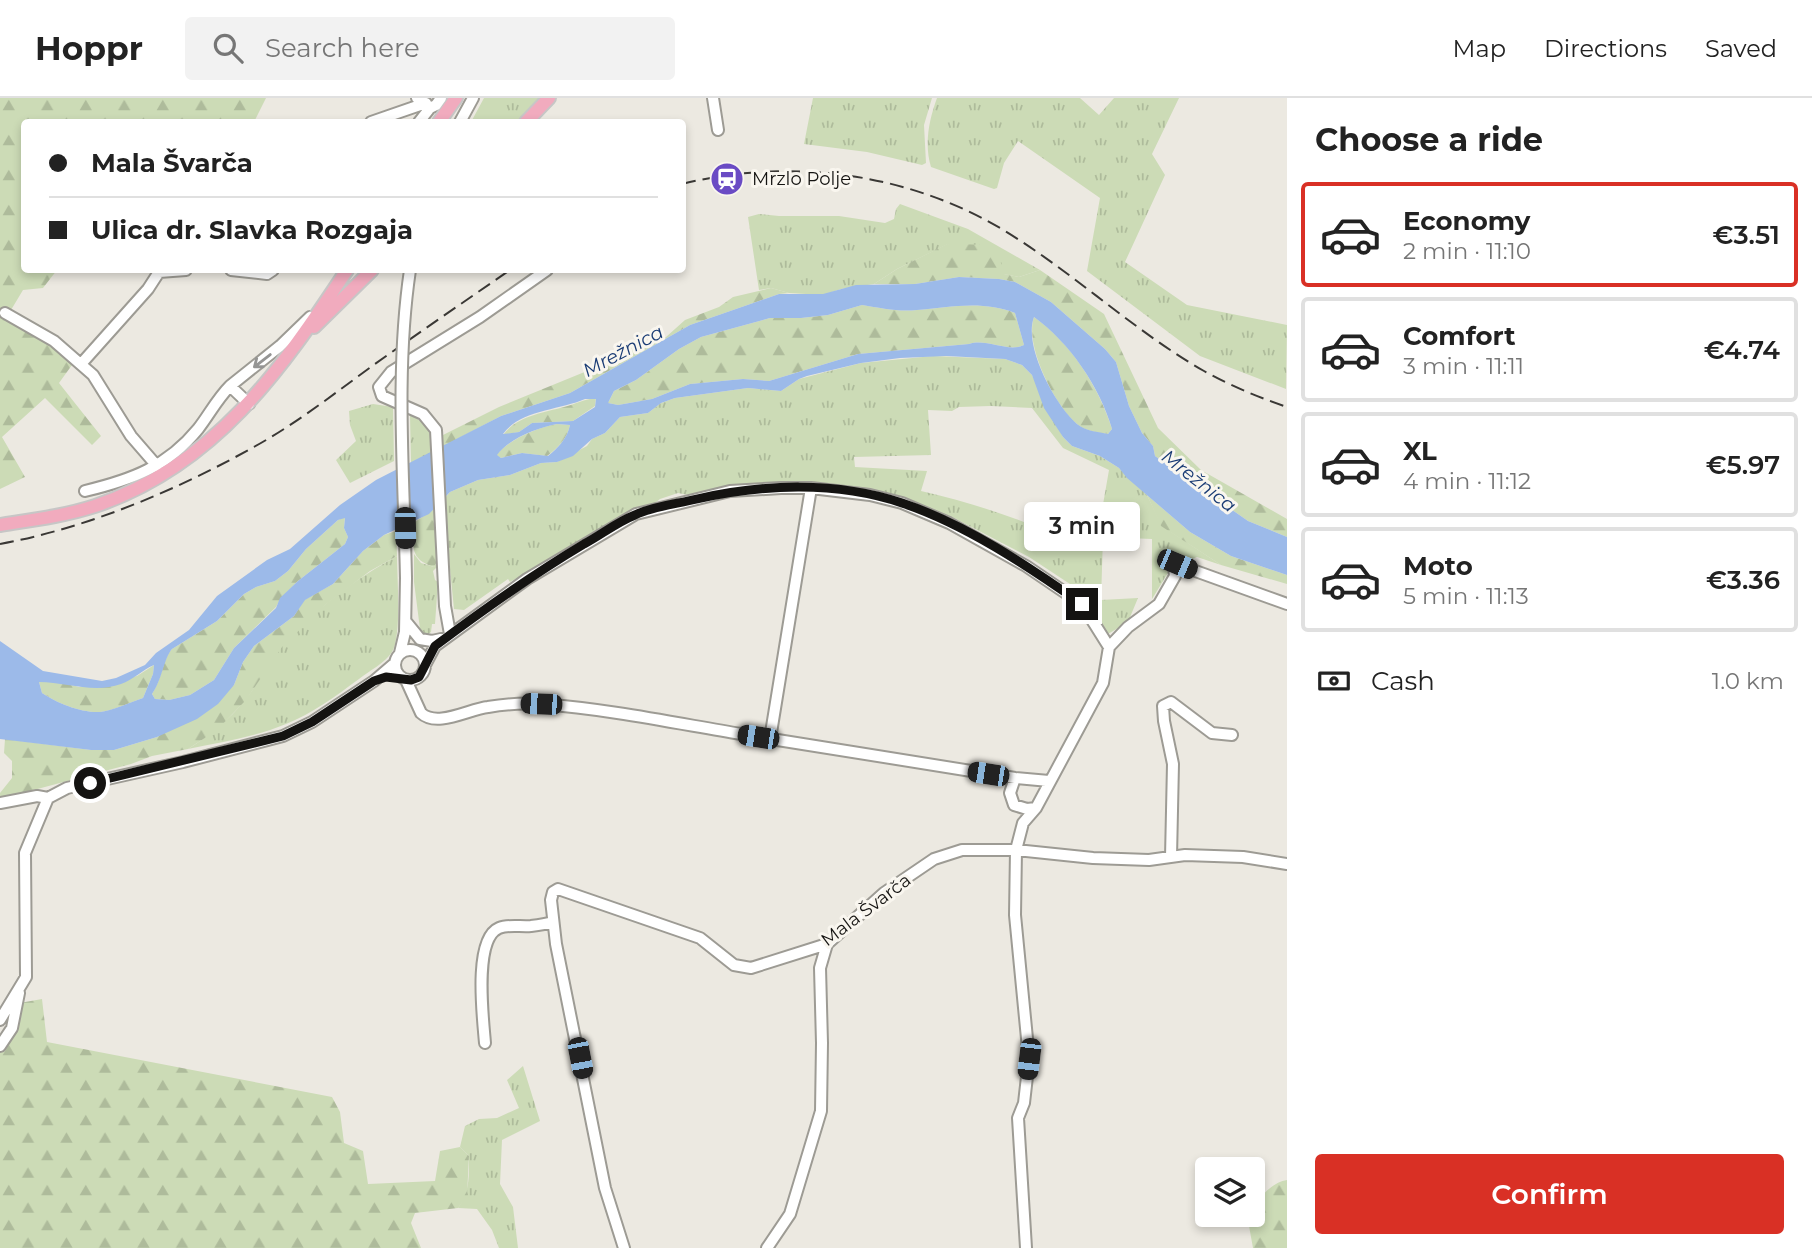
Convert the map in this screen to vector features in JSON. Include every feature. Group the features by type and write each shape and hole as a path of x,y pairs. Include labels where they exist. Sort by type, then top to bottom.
{"main road":[{"path":"441,119 456,98"},
{"path":"529,119 548,99"},
{"path":"292,350 369,273"},
{"path":"0,525 57,516 92,507 153,481 188,458 210,442 249,404 292,350 344,275"}],"street":[{"path":"379,119 424,103 436,105 441,98"},
{"path":"462,119 473,98"},
{"path":"713,98 718,130"},
{"path":"81,364 148,289 158,273"},
{"path":"410,273 405,304 402,377 405,632 397,658 397,673 405,679 425,716 446,718 485,707 541,704 656,719 1014,778 1049,781"},
{"path":"449,636 445,606 436,430 423,414 382,396 379,391 382,382 391,372 480,317 543,273"},
{"path":"85,491 119,483 170,459 198,429 220,396 280,346 327,299"},
{"path":"5,313 54,341 93,375 131,436 157,466"},
{"path":"230,386 249,404"},
{"path":"771,739 811,488"},
{"path":"0,1020 26,977 25,853 48,798 67,788 283,736 312,722 374,681 404,650 435,646 527,579 636,514 730,491 811,488 870,495 902,503 949,523 1027,566 1082,604 1109,647"},
{"path":"1026,1248 1018,1118 1024,1103 1029,1059 1015,915 1016,850 1024,824 1036,808 1103,683 1109,647 1128,627 1159,604 1175,576 1174,568 1177,564 1287,604"},
{"path":"445,606 458,618 474,617"},
{"path":"405,620 420,639 432,641 449,636"},
{"path":"405,632 414,650 422,656 424,670"},
{"path":"416,699 424,670 435,646"},
{"path":"374,681 386,677 415,679 424,670"},
{"path":"1171,857 1173,764 1163,706 1171,702 1212,733 1232,735"},
{"path":"1014,778 1010,793 1014,805 1027,809 1036,808"},
{"path":"0,803 31,797 48,798"},
{"name":"Mala Švarča","path":"553,922 551,900 553,892 558,889 700,938 734,965 751,968 827,944 884,893 934,859 962,850 1016,850 1093,858 1149,860 1185,855 1243,857 1287,864"},
{"path":"485,1042 482,984 487,939 491,933 505,926 533,926 553,922 605,1188 624,1248"},
{"path":"767,1248 790,1214 821,1111 820,968 827,944"},
{"path":"0,1046 12,1028 20,987"}],"green space":[{"path":"0,98 266,98 256,119 21,119 21,273 55,273 43,288 23,290 5,320 53,344 72,365 59,383 101,436 92,445 45,398 2,437 25,477 0,489"},
{"path":"484,98 540,98 519,119 473,119"},
{"path":"813,98 932,98 924,125 926,163 922,165 867,152 804,144"},
{"path":"937,98 1080,98 1099,115 1114,98 1179,98 1152,154 1165,175 1125,262 1187,305 1287,325 1286,389 1200,356 1087,271 1100,198 1018,141 1004,163 997,188 994,189 931,167 928,132"},
{"path":"900,204 968,229 1040,270 1019,277 1003,274 948,244 897,269 874,284 823,295 789,293 771,288 759,290 748,217 759,214 839,216 885,223 894,219"},
{"path":"947,244 996,245 1004,274 1019,277 1040,270 1104,314 1158,428 1201,470 1287,519 1287,537 1248,521 1155,456 1153,446 1142,433 1129,406 1116,362 1051,302 1015,282 999,279 959,277 915,284 874,284 897,269"},
{"path":"771,288 789,293 779,294 690,325 570,393 501,416 442,447 441,436 499,407 587,371 616,352 666,337 685,320 719,307 733,297"},
{"path":"862,305 903,310 966,306 1003,309 1015,313 1024,345 1011,347 976,343 858,354 769,381 743,379 690,384 652,399 618,405 608,403 614,391 636,380 679,349 701,337 770,318 828,315"},
{"path":"1034,317 1060,339 1082,367 1106,413 1112,429 1108,434 1080,426 1068,415 1051,390 1033,343"},
{"path":"933,356 1005,359 1022,365 1032,375 1063,437 1072,446 1100,456 1119,468 1147,495 1162,526 1221,565 1197,557 1171,568 1152,599 1152,539 1103,537 1101,600 1138,598 1128,622 1108,634 1091,603 1073,586 1029,557 954,518 911,500 850,487 788,482 734,486 688,495 678,493 660,499 647,509 617,521 510,582 508,579 464,610 454,609 443,500 450,492 478,480 510,475 541,463 557,462 587,446 592,439 605,433 620,417 648,413 661,403 675,398 748,388 781,391 799,379 861,363","holes":["991,406 1032,408 1063,448 1109,470 1097,539 1079,546 1002,514 921,491 927,471 855,467 854,457 931,455 928,410 952,411 959,407"]},
{"path":"596,398 595,406 573,421 532,423 519,432 503,435 515,423 530,416"},
{"path":"373,404 393,407 394,461 350,483 336,460 356,441 350,425 349,411"},
{"path":"410,415 428,429 433,452 411,463"},
{"path":"557,424 570,425 562,443 547,456 522,453 501,458 496,455 524,435"},
{"path":"1147,495 1190,532 1231,556 1287,575 1287,584 1221,565 1161,526"},
{"path":"434,509 438,560 434,567 420,560 414,551 412,524"},
{"path":"345,517 344,528 348,537 345,544 281,598 276,607 234,648 214,680 190,695 169,700 155,699 152,694 172,649 217,621 244,594 275,581 288,571 306,549 338,520"},
{"path":"396,531 397,556 370,571 325,605 282,647 246,700 217,730 188,749 152,756 0,799 0,793 12,778 12,761 4,753 5,739 91,750 114,750 157,737 234,685 243,662 254,646 294,616 304,600 333,584 363,551 384,535"},
{"path":"414,554 421,563 434,567 438,560 433,571 438,582 435,624 432,624 431,632 427,635 420,629 414,582"},
{"path":"397,556 397,633 392,652 385,660 324,704 296,720 250,736 188,749 219,727 239,707 277,652 308,620 351,585"},
{"path":"154,665 143,698 100,712 77,709 55,700 42,693 39,682 61,682 79,687 137,676"},
{"path":"42,999 47,1042 332,1097 340,1112 344,1143 363,1151 368,1184 435,1181 440,1151 460,1147 469,1156 467,1196 458,1208 415,1213 411,1223 421,1248 0,1248 0,1037 7,1029 14,1004"},
{"path":"523,1066 540,1121 502,1140 500,1184 513,1207 518,1248 499,1248 492,1230 477,1209 458,1208 467,1190 469,1170 469,1156 460,1147 465,1126 479,1119 497,1118 519,1108 507,1080"},
{"path":"1287,1180 1287,1248 1253,1248 1249,1227 1265,1227 1265,1193 1277,1183"}],"water":[{"path":"959,277 999,279 1015,282 1051,302 1116,362 1129,406 1142,433 1153,446 1155,456 1248,521 1287,537 1287,575 1231,556 1190,532 1119,468 1100,456 1072,446 1044,408 1032,375 1022,365 1005,359 946,356 900,358 861,363 807,376 781,391 748,388 675,398 661,403 648,413 620,417 605,433 592,439 573,456 557,462 541,463 510,475 478,480 450,492 429,514 384,535 363,551 333,584 305,600 294,616 254,646 243,662 234,685 218,704 197,719 157,737 114,750 91,750 0,739 0,641 43,671 102,681 116,678 145,665 156,653 189,630 217,596 267,560 290,549 340,505 376,480 501,416 570,393 690,325 779,294 823,294 856,285 915,284","holes":["862,305 903,310 991,307 1015,313 1024,345 1011,347 976,343 858,354 769,381 743,379 690,384 652,399 618,405 608,403 614,391 636,380 679,349 701,337 770,318 828,315","1034,317 1059,339 1082,367 1107,413 1112,429 1108,434 1084,428 1068,415 1043,374 1033,343","585,399 596,399 595,407 573,421 532,423 519,432 503,434 519,420","557,424 570,425 562,443 548,456 522,453 501,458 497,455 516,439","345,518 344,528 348,537 345,544 280,598 276,608 234,648 214,680 190,695 169,700 155,699 152,694 172,649 217,621 244,594 275,581 288,571 306,549 338,520","154,665 143,698 100,712 77,709 55,700 42,693 39,682 90,688 111,687"]}],"railway":[{"path":"686,183 765,172 807,172 848,176 930,195 968,211 1030,247 1153,338 1204,371 1224,382 1287,407"},
{"path":"0,544 98,518 223,464 300,419 506,273"}],"place":[{"name":"Mrzlo Polje","path":"727,179"}],"route":[{"path":"90,783 283,736 312,722 374,681 386,677 415,679 422,674 435,646 527,579 567,555 636,514 730,491 811,488 870,495 902,503 949,523 1027,566 1082,604"}],"water label":[{"name":"Mrežnica","path":"623,351"},
{"name":"Mrežnica","path":"1199,481"}]}
